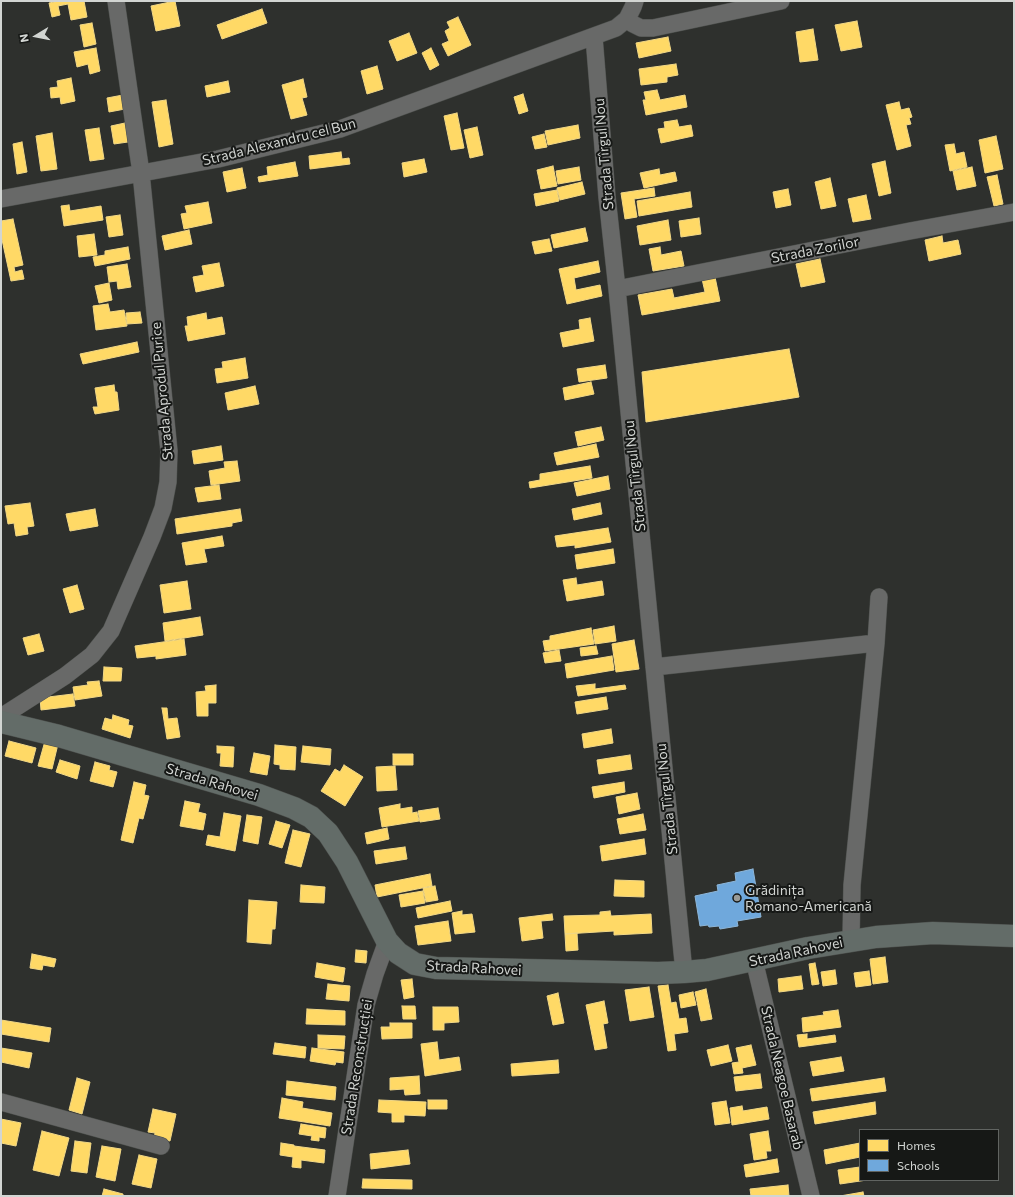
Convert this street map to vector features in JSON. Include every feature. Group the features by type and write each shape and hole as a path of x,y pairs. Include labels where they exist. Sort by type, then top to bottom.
{"main road":[{"name":"Strada Rahovei","path":"1,722 66,738 258,795 294,808 311,817 328,834 347,862 387,941 398,954 415,964 436,968 658,973 684,972 708,970 808,948 876,937 933,933 1014,936"}],"street":[{"name":"Strada Aprodul Purice","path":"1,717 65,676 92,655 111,631 152,537 163,508 168,482 168,451 141,173 116,1"},
{"path":"594,37 616,28 627,18 635,1"},
{"path":"627,18 633,24 641,28 653,28 781,1"},
{"name":"Strada Alexandru cel Bun","path":"1,199 218,160 340,130 594,37"},
{"name":"Strada Tîrgul Nou","path":"594,37 607,197 684,972"},
{"name":"Strada Zorilor","path":"617,289 1014,212"},
{"path":"851,940 852,885 876,643 879,597"},
{"path":"654,666 876,643"},
{"name":"Strada Reconstrucției","path":"337,1196 366,1005 387,941"},
{"name":"Strada Neagoe Basarab","path":"754,960 811,1196"},
{"path":"1,1102 161,1146"}],"building: Homes":[{"path":"59,1 84,1 87,17 71,20 68,4 58,6 60,15 52,17 49,3"},
{"path":"175,1 180,26 156,31 151,6"},
{"path":"262,9 267,23 222,39 217,25"},
{"path":"458,17 471,45 448,56 442,44 449,41 445,31 450,28 447,22"},
{"path":"857,21 862,47 841,51 835,25"},
{"path":"92,23 96,44 84,47 80,25"},
{"path":"813,29 818,60 800,62 796,32"},
{"path":"409,33 417,53 397,61 389,41"},
{"path":"668,37 671,51 639,58 636,43"},
{"path":"96,48 100,71 90,74 88,64 77,67 74,52"},
{"path":"431,48 439,65 430,70 422,53"},
{"path":"676,64 678,75 667,77 667,82 641,85 639,69"},
{"path":"377,66 383,89 367,94 361,71"},
{"path":"71,78 75,101 61,104 60,97 51,98 50,88 58,87 57,81"},
{"path":"303,79 307,97 302,98 307,115 291,119 282,85"},
{"path":"228,81 230,92 207,97 205,86"},
{"path":"657,90 660,100 685,95 687,107 646,115 643,100 646,100 644,92"},
{"path":"523,94 528,111 519,114 514,97"},
{"path":"123,95 125,109 109,112 107,98"},
{"path":"166,100 173,144 159,147 152,102"},
{"path":"899,102 901,110 909,108 912,117 909,118 911,124 906,125 911,146 897,150 886,105"},
{"path":"457,113 464,148 451,150 444,116"},
{"path":"677,120 679,127 691,125 693,136 661,143 658,129 665,128 664,122"},
{"path":"125,123 128,142 114,144 111,126"},
{"path":"578,125 580,138 548,145 545,131"},
{"path":"477,127 483,155 470,158 464,130"},
{"path":"99,128 104,159 90,161 85,130"},
{"path":"52,133 57,169 41,171 36,136"},
{"path":"544,134 547,147 535,149 532,137"},
{"path":"996,136 1003,169 985,173 979,140"},
{"path":"22,142 27,172 17,174 13,144"},
{"path":"954,144 956,154 964,152 967,167 950,171 945,145"},
{"path":"341,152 342,159 349,158 350,164 310,169 309,156"},
{"path":"424,159 427,172 404,177 402,163"},
{"path":"885,161 891,193 879,196 872,164"},
{"path":"295,162 298,176 259,182 258,177 268,175 267,167"},
{"path":"553,166 557,186 541,189 537,170"},
{"path":"579,167 581,180 558,184 556,171"},
{"path":"972,167 976,186 957,190 953,171"},
{"path":"242,168 246,188 227,192 223,172"},
{"path":"659,169 660,175 675,172 677,181 644,188 640,173"},
{"path":"997,175 1003,204 994,206 987,177"},
{"path":"830,178 836,206 821,209 815,182"},
{"path":"582,182 585,194 560,200 557,188"},
{"path":"654,188 655,196 634,199 637,217 625,219 621,193"},
{"path":"788,189 791,205 776,208 773,192"},
{"path":"557,190 559,201 536,206 534,194"},
{"path":"690,192 692,207 639,216 637,201"},
{"path":"866,195 871,219 853,222 848,199"},
{"path":"208,202 212,223 184,229 181,214 187,213 185,206"},
{"path":"69,205 70,211 101,206 103,220 64,226 61,206"},
{"path":"120,215 123,235 109,237 106,217"},
{"path":"699,218 701,234 681,237 679,221"},
{"path":"13,219 23,265 14,267 15,272 22,270 24,279 11,281 1,235 1,221"},
{"path":"668,220 671,240 640,245 637,226"},
{"path":"585,228 588,241 554,248 551,235"},
{"path":"189,230 192,244 165,250 162,236"},
{"path":"94,234 97,255 79,257 77,236"},
{"path":"942,236 943,243 958,240 961,254 929,261 925,240"},
{"path":"549,239 552,251 535,254 532,242"},
{"path":"128,247 130,259 95,266 93,257 105,255 105,251"},
{"path":"660,247 661,255 681,251 684,266 653,271 649,249"},
{"path":"820,259 825,282 801,287 796,264"},
{"path":"598,261 600,272 574,278 576,290 600,285 602,296 567,304 559,269"},
{"path":"219,263 224,286 196,292 193,277 204,275 202,266"},
{"path":"127,264 131,287 118,289 117,281 109,282 107,267"},
{"path":"715,277 720,301 642,315 638,295 672,289 674,298 705,292 702,279"},
{"path":"109,283 112,300 99,303 95,286"},
{"path":"108,304 110,312 124,310 127,326 96,330 93,306"},
{"path":"140,312 142,323 127,324 126,313"},
{"path":"206,313 207,320 222,317 225,334 188,341 185,326 188,326 187,317"},
{"path":"590,318 594,341 563,347 560,333 580,329 579,320"},
{"path":"137,342 139,352 83,364 80,354"},
{"path":"789,349 799,397 646,422 642,372"},
{"path":"245,358 248,378 217,383 215,369 223,368 222,362"},
{"path":"605,365 607,378 579,382 577,369"},
{"path":"591,382 594,394 565,400 563,388"},
{"path":"114,385 115,392 117,392 119,410 95,414 93,407 98,407 95,388"},
{"path":"255,386 259,404 228,410 225,393"},
{"path":"601,427 604,440 578,446 575,432"},
{"path":"596,444 599,457 557,465 554,453"},
{"path":"221,446 223,460 194,464 192,451"},
{"path":"237,461 240,481 211,485 209,471 225,468 224,462"},
{"path":"590,466 592,478 530,488 529,482 540,480 540,474"},
{"path":"608,476 610,489 577,496 574,483"},
{"path":"219,485 221,499 198,502 195,488"},
{"path":"30,503 34,526 27,527 28,534 16,536 14,523 8,524 5,506"},
{"path":"600,503 602,514 574,520 572,509"},
{"path":"95,509 98,526 70,531 66,514"},
{"path":"240,509 242,521 232,523 232,526 177,534 175,519"},
{"path":"608,528 611,542 575,548 575,545 557,547 555,536"},
{"path":"222,536 224,546 204,549 207,562 186,565 182,543"},
{"path":"613,549 615,563 577,569 575,555"},
{"path":"576,578 577,585 602,581 604,595 567,601 563,580"},
{"path":"187,581 191,609 164,613 160,585"},
{"path":"77,585 84,609 70,613 63,589"},
{"path":"200,617 203,635 165,641 163,623"},
{"path":"614,626 616,641 595,644 593,630"},
{"path":"591,628 594,644 545,651 543,641 550,640 550,636"},
{"path":"39,634 44,651 28,655 23,638"},
{"path":"184,639 186,655 156,659 156,656 137,658 135,646"},
{"path":"634,640 639,669 616,672 612,644"},
{"path":"596,646 598,654 581,656 580,648"},
{"path":"559,650 561,661 545,663 543,653"},
{"path":"612,656 614,670 567,678 565,664"},
{"path":"104,667 122,668 121,681 103,681"},
{"path":"99,681 102,696 75,700 73,687 88,685 87,682"},
{"path":"595,684 595,689 625,685 626,689 578,696 576,686"},
{"path":"216,685 216,703 208,703 208,716 197,716 196,692 206,691 205,686"},
{"path":"73,694 75,706 41,710 40,698"},
{"path":"606,697 608,709 577,714 575,702"},
{"path":"162,708 167,708 168,719 177,718 180,737 167,739"},
{"path":"113,715 129,720 128,725 133,726 130,738 102,729 105,718 112,720"},
{"path":"611,729 613,743 584,748 582,734"},
{"path":"9,741 36,748 32,763 5,756"},
{"path":"45,741 58,744 52,769 38,766"},
{"path":"275,745 296,747 295,770 280,769 280,765 274,764"},
{"path":"217,746 234,747 233,767 220,766 221,753 217,753"},
{"path":"303,746 331,749 330,765 301,762"},
{"path":"254,753 270,756 267,775 250,772"},
{"path":"393,754 413,754 413,765 393,765"},
{"path":"630,755 632,769 599,774 597,760"},
{"path":"60,760 80,766 77,779 56,772"},
{"path":"95,762 110,766 109,770 117,772 113,787 90,781"},
{"path":"344,765 363,777 345,806 321,791 335,769 340,772"},
{"path":"395,766 397,790 377,791 376,767"},
{"path":"134,782 146,785 144,795 149,796 143,819 139,818 133,843 121,840"},
{"path":"624,782 625,792 594,798 592,787"},
{"path":"637,793 640,809 619,814 616,797"},
{"path":"185,801 200,804 198,812 206,814 203,830 180,826"},
{"path":"400,804 400,809 412,807 412,813 417,812 419,821 382,827 379,808"},
{"path":"438,808 440,819 420,822 418,811"},
{"path":"224,813 241,816 235,851 206,845 208,835 220,837"},
{"path":"643,814 646,830 620,834 617,819"},
{"path":"247,815 262,817 258,844 243,841"},
{"path":"276,821 290,825 282,848 269,844"},
{"path":"387,828 389,839 367,844 365,833"},
{"path":"293,830 310,834 301,867 285,863"},
{"path":"644,839 646,854 602,861 600,846"},
{"path":"405,847 407,859 376,864 374,851"},
{"path":"430,874 432,886 377,897 375,885"},
{"path":"615,880 644,881 644,897 614,896"},
{"path":"301,885 325,887 324,903 300,902"},
{"path":"435,886 438,900 426,902 423,888"},
{"path":"423,891 425,903 401,907 399,895"},
{"path":"249,900 277,902 275,929 272,929 271,944 247,942"},
{"path":"450,901 452,911 418,918 416,908"},
{"path":"462,911 462,915 472,914 475,932 455,934 452,913"},
{"path":"610,911 611,916 651,914 652,933 614,935 614,931 565,934 564,916 600,915 600,912"},
{"path":"552,914 553,920 541,921 543,938 522,941 519,918"},
{"path":"448,921 451,941 418,945 415,926"},
{"path":"577,933 578,950 566,951 565,934"},
{"path":"356,950 367,951 366,963 355,962"},
{"path":"32,954 56,959 54,967 43,965 42,970 30,968"},
{"path":"885,957 888,982 873,984 870,959"},
{"path":"317,963 345,968 343,982 315,977"},
{"path":"815,963 819,984 812,985 809,964"},
{"path":"835,970 837,984 823,986 821,972"},
{"path":"869,971 871,985 856,987 854,973"},
{"path":"801,976 803,989 779,992 778,979"},
{"path":"412,979 414,997 404,999 401,980"},
{"path":"328,984 350,986 349,1001 326,999"},
{"path":"668,985 671,1003 676,1002 679,1019 686,1018 688,1032 674,1034 676,1050 668,1051 658,986"},
{"path":"649,987 654,1017 630,1021 625,990"},
{"path":"706,989 712,1019 701,1021 695,992"},
{"path":"693,992 696,1005 681,1008 679,995"},
{"path":"558,993 564,1023 553,1025 547,996"},
{"path":"604,1001 608,1023 603,1024 607,1048 595,1050 586,1005"},
{"path":"402,1006 415,1006 416,1019 403,1019"},
{"path":"433,1007 458,1007 459,1022 444,1023 444,1030 433,1030"},
{"path":"307,1009 345,1011 345,1025 306,1024"},
{"path":"838,1010 841,1027 803,1032 802,1018 824,1015 823,1012"},
{"path":"1,1020 51,1028 49,1042 1,1034"},
{"path":"390,1023 412,1023 412,1038 382,1039 381,1027 390,1027"},
{"path":"807,1034 807,1039 835,1035 836,1042 799,1047 797,1035"},
{"path":"318,1035 345,1036 344,1049 318,1048"},
{"path":"437,1042 439,1060 459,1057 461,1070 425,1076 421,1044"},
{"path":"275,1043 306,1047 305,1058 273,1054"},
{"path":"728,1045 732,1061 711,1066 707,1050"},
{"path":"751,1045 756,1065 742,1068 743,1073 734,1074 732,1063 739,1062 736,1048"},
{"path":"1,1048 32,1053 29,1068 1,1062"},
{"path":"312,1048 344,1052 343,1063 336,1062 335,1065 310,1061"},
{"path":"841,1057 844,1071 813,1076 810,1062"},
{"path":"558,1060 559,1073 512,1076 511,1064"},
{"path":"760,1074 762,1088 736,1091 734,1077"},
{"path":"419,1076 420,1094 405,1095 404,1089 390,1090 390,1078"},
{"path":"77,1078 90,1082 82,1114 69,1110"},
{"path":"884,1078 886,1091 812,1101 810,1089"},
{"path":"287,1081 336,1087 335,1100 286,1095"},
{"path":"282,1098 303,1102 302,1108 332,1113 330,1126 279,1118"},
{"path":"379,1100 426,1102 425,1116 404,1115 404,1122 392,1122 392,1113 378,1112"},
{"path":"428,1100 447,1100 447,1109 428,1109"},
{"path":"726,1101 730,1123 715,1125 712,1103"},
{"path":"875,1102 876,1114 815,1124 813,1112"},
{"path":"742,1106 743,1111 767,1107 769,1119 732,1125 730,1108"},
{"path":"153,1109 176,1114 170,1141 154,1138 155,1133 148,1132"},
{"path":"1,1119 21,1123 16,1146 1,1143"},
{"path":"301,1124 326,1128 325,1138 319,1137 319,1141 311,1140 312,1136 299,1134"},
{"path":"42,1131 69,1138 59,1176 33,1170"},
{"path":"768,1131 771,1151 766,1151 767,1158 754,1160 750,1134"},
{"path":"75,1141 91,1143 87,1173 71,1171"},
{"path":"281,1143 325,1150 324,1163 301,1160 301,1168 292,1167 293,1157 280,1155"},
{"path":"859,1143 859,1157 826,1164 824,1150"},
{"path":"102,1146 121,1149 115,1181 96,1177"},
{"path":"408,1150 410,1164 371,1169 370,1154"},
{"path":"139,1155 157,1159 151,1188 132,1184"},
{"path":"777,1159 779,1172 746,1177 744,1165"},
{"path":"859,1167 859,1181 860,1181 840,1184 838,1170"},
{"path":"363,1179 412,1180 412,1189 362,1188"},
{"path":"788,1185 789,1196 751,1196 750,1189"},
{"path":"104,1189 123,1194 123,1196 102,1196"},
{"path":"863,1192 864,1196 840,1196"}],"building: Schools":[{"name":"Grădinița Romano-Americană","path":"753,869 761,917 737,921 738,926 720,929 719,926 700,926 695,896 718,891 717,885 736,881 735,873"}],"place":[{"name":"Grădinița Romano-Americană","path":"737,898"}]}
